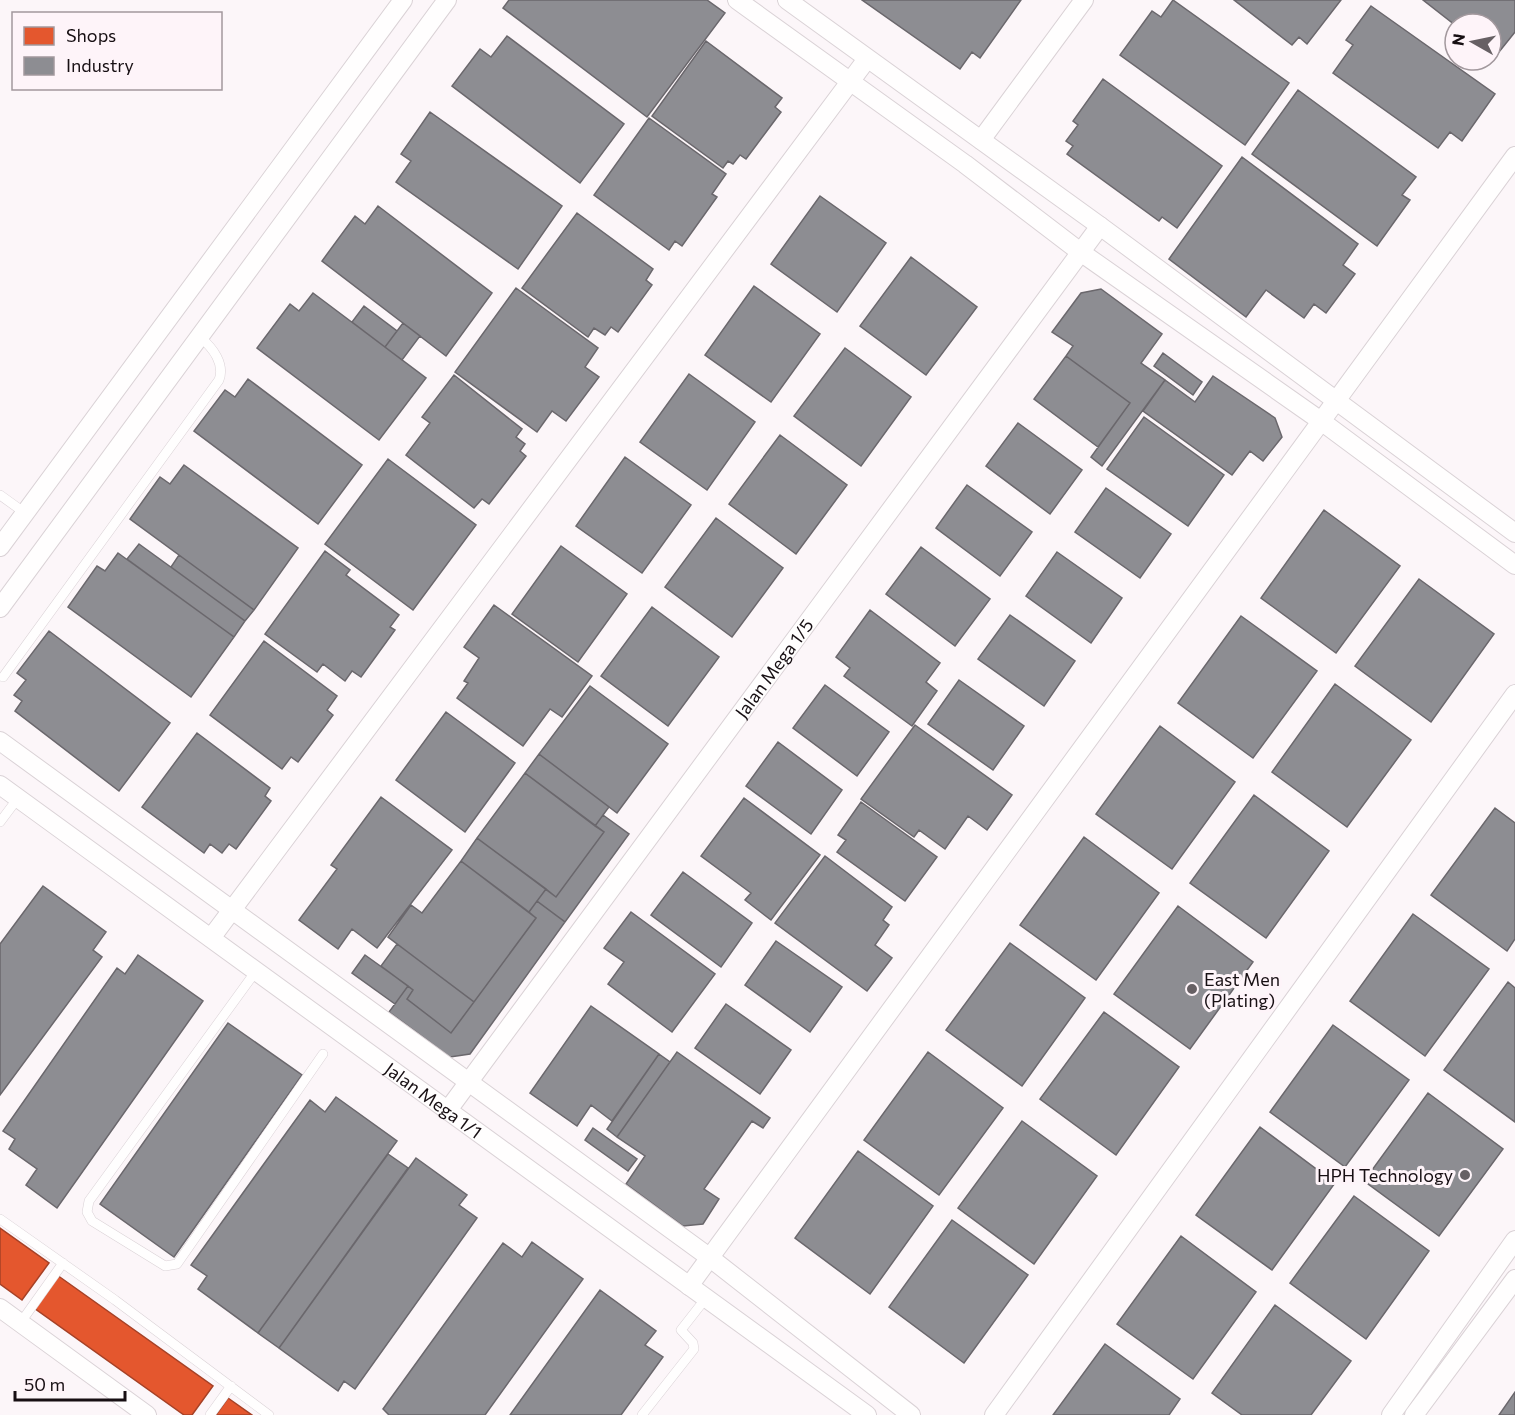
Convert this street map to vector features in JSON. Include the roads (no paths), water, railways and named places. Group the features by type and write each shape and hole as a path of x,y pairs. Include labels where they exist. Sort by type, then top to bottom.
{"street":[{"path":"0,547 403,0"},
{"path":"0,608 201,338 447,0"},
{"path":"737,0 965,164 1079,251 1321,421 1515,565"},
{"path":"787,0 1100,226 1515,533"},
{"path":"981,141 1084,0"},
{"path":"211,938 867,59"},
{"path":"689,1286 1515,156"},
{"name":"Jalan Mega 1/5","path":"448,1110 1079,251 1100,226"},
{"path":"994,1415 1515,694"},
{"path":"0,741 709,1257 911,1415"},
{"name":"Jalan Mega 1/1","path":"0,785 867,1415"},
{"path":"1391,1415 1515,1240"},
{"path":"1414,1415 1515,1279"},
{"path":"0,1308 147,1415"}],"lane":[{"path":"3,677 219,380 222,368 213,349 201,338"},
{"path":"0,495 25,513"},
{"path":"0,822 18,798"},
{"path":"256,971 89,1201 87,1212 93,1221 165,1266 177,1264 323,1054"},
{"path":"0,1219 269,1415"},
{"path":"21,1322 63,1263"},
{"path":"642,1415 694,1349 693,1343 681,1330 706,1298"},
{"path":"210,1415 231,1386"}],"place":[{"name":"East Men (Plating)","path":"1192,989"},
{"name":"HPH Technology","path":"1465,1175"}]}
